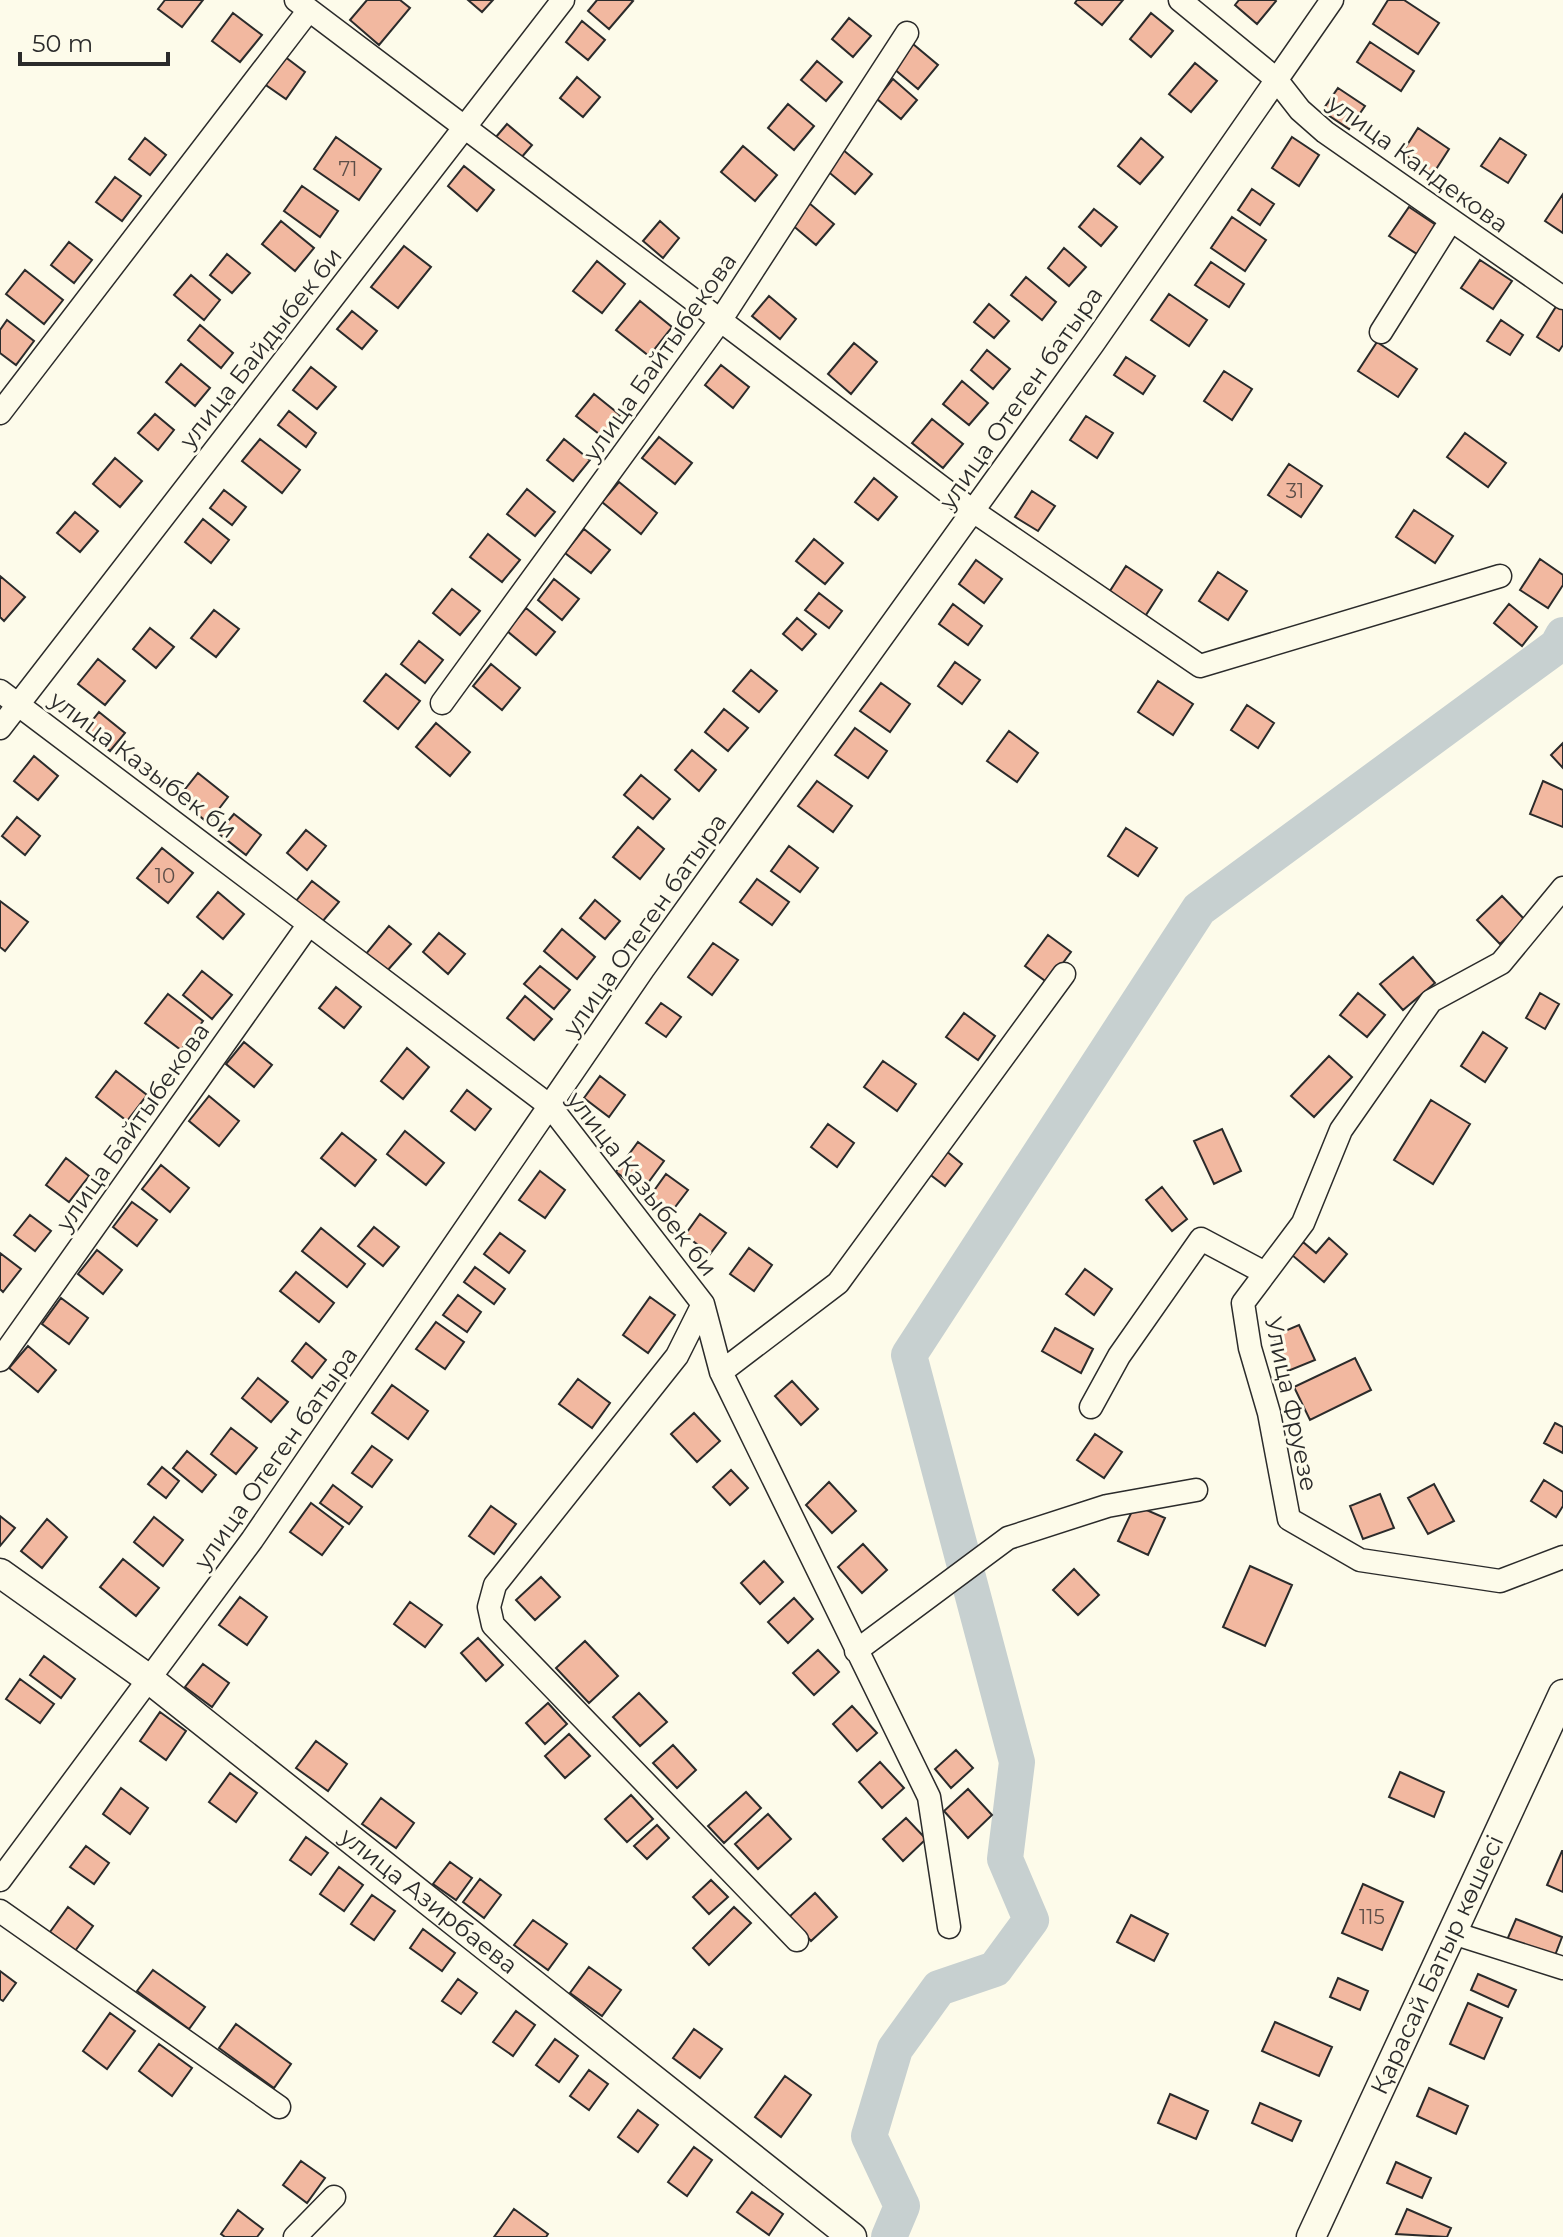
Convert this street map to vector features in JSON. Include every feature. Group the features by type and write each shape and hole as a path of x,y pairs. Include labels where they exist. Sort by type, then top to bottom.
{"main road":[{"name":"улица Азирбаева","path":"0,1573 149,1679 840,2233"},
{"name":"Қарасай Батыр көшесі","path":"1311,2237 1563,1694"}],"street":[{"name":"улица Байдыбек би","path":"0,728 563,0"},
{"name":"улица Кандекова","path":"1180,0 1275,78 1300,110 1325,132 1563,298"},
{"name":"улица Отеген батыра","path":"0,1880 252,1540 653,956 973,511 1332,0"},
{"path":"0,413 303,5 973,511 1200,666 1500,576"},
{"name":"улица Байтыбекова","path":"442,703 720,321 907,33"},
{"path":"1381,332 1450,222"},
{"name":"улица Казыбек би","path":"0,691 550,1106 703,1304 721,1372 929,1797 949,1927"},
{"name":"Улица Фруезе","path":"1563,888 1501,963 1431,1001 1341,1130 1303,1223 1243,1303 1250,1348 1269,1413 1289,1519 1360,1560 1500,1581 1563,1557"},
{"name":"улица Байтыбекова","path":"0,1360 309,924"},
{"path":"721,1372 838,1283 1064,974"},
{"path":"1091,1407 1119,1356 1201,1239 1265,1273"},
{"path":"703,1304 677,1356 495,1585 489,1607 493,1625 797,1940"},
{"path":"856,1651 1008,1538 1107,1506 1196,1490"},
{"path":"0,1911 279,2107"},
{"path":"1453,1933 1563,1968"},
{"path":"295,2237 334,2197"}],"building":[{"path":"165,0 203,0 182,27 158,9"},
{"path":"367,0 400,0 410,8 379,45 350,20"},
{"path":"468,0 493,0 482,12"},
{"path":"597,0 633,1 609,29 588,11"},
{"path":"1077,0 1123,0 1102,25 1075,3"},
{"path":"1239,0 1276,1 1257,24 1235,5"},
{"path":"1388,0 1404,0 1439,23 1418,54 1373,24"},
{"path":"233,13 262,35 240,62 212,41"},
{"path":"1151,13 1173,31 1151,57 1130,39"},
{"path":"849,18 871,36 853,57 832,39"},
{"path":"582,21 605,40 588,60 566,42"},
{"path":"1370,42 1414,71 1401,91 1357,62"},
{"path":"913,44 938,65 918,89 893,68"},
{"path":"280,53 305,72 286,99 260,81"},
{"path":"817,61 842,82 826,101 801,80"},
{"path":"1195,63 1217,81 1191,112 1169,94"},
{"path":"577,77 600,97 583,117 560,98"},
{"path":"893,79 917,100 901,119 877,99"},
{"path":"1338,88 1365,106 1349,129 1322,111"},
{"path":"788,104 814,126 794,150 768,128"},
{"path":"507,124 532,145 521,158 496,137"},
{"path":"1418,128 1449,149 1433,174 1402,153"},
{"path":"336,137 381,169 359,200 314,169"},
{"path":"1292,137 1319,155 1299,186 1272,168"},
{"path":"145,138 166,155 150,175 129,159"},
{"path":"1141,138 1163,157 1140,184 1118,166"},
{"path":"1500,138 1526,155 1508,183 1481,166"},
{"path":"743,146 777,175 755,201 721,172"},
{"path":"842,149 872,174 855,194 825,169"},
{"path":"464,166 494,190 477,211 448,186"},
{"path":"115,177 141,196 122,221 96,202"},
{"path":"302,186 338,211 320,237 284,211"},
{"path":"1252,189 1274,204 1260,225 1238,210"},
{"path":"1563,194 1563,233 1545,221"},
{"path":"809,203 834,224 816,245 791,224"},
{"path":"1409,207 1436,225 1417,254 1389,236"},
{"path":"1094,209 1117,227 1101,246 1079,227"},
{"path":"1232,217 1266,240 1245,271 1211,248"},
{"path":"281,221 314,248 295,271 262,244"},
{"path":"660,221 679,238 663,258 643,241"},
{"path":"69,242 92,260 74,283 51,265"},
{"path":"404,246 431,267 398,308 371,287"},
{"path":"1064,248 1086,267 1069,286 1048,268"},
{"path":"227,254 250,273 232,293 210,275"},
{"path":"1480,260 1512,281 1493,309 1461,288"},
{"path":"597,261 625,284 602,313 573,291"},
{"path":"1211,262 1244,284 1229,307 1195,285"},
{"path":"25,270 63,300 44,324 6,294"},
{"path":"191,275 220,300 204,320 174,295"},
{"path":"1026,277 1056,302 1042,320 1011,295"},
{"path":"1169,294 1207,320 1189,346 1151,320"},
{"path":"769,296 796,319 780,339 752,316"},
{"path":"640,301 672,327 649,356 616,330"},
{"path":"989,304 1009,321 994,338 974,322"},
{"path":"1557,305 1563,309 1563,345 1559,351 1537,337"},
{"path":"352,311 377,331 362,349 337,329"},
{"path":"7,320 34,341 16,365 0,353 0,330"},
{"path":"1501,320 1523,335 1510,355 1487,341"},
{"path":"200,325 233,353 221,368 188,340"},
{"path":"1377,342 1417,369 1398,397 1358,371"},
{"path":"854,343 877,362 851,394 828,374"},
{"path":"987,350 1010,369 993,389 971,370"},
{"path":"1126,357 1155,376 1143,394 1114,375"},
{"path":"181,364 210,388 195,406 166,382"},
{"path":"721,365 749,387 733,408 705,385"},
{"path":"311,367 336,387 317,409 293,390"},
{"path":"1224,371 1252,389 1232,420 1204,401"},
{"path":"962,381 988,403 969,425 943,404"},
{"path":"594,394 620,415 603,437 576,416"},
{"path":"289,411 316,433 306,447 278,425"},
{"path":"155,414 174,430 158,450 138,433"},
{"path":"1086,416 1113,433 1097,458 1070,440"},
{"path":"932,419 963,444 943,468 912,443"},
{"path":"1465,433 1506,463 1488,487 1447,457"},
{"path":"659,437 692,463 675,484 642,458"},
{"path":"260,439 300,470 282,493 242,461"},
{"path":"564,439 590,460 573,481 547,460"},
{"path":"115,458 142,481 120,507 93,484"},
{"path":"1289,464 1322,486 1301,517 1268,495"},
{"path":"874,478 897,497 878,520 855,502"},
{"path":"619,482 657,513 641,534 602,502"},
{"path":"527,489 555,512 535,536 507,514"},
{"path":"224,490 246,507 232,525 210,508"},
{"path":"1032,491 1055,506 1038,531 1015,517"},
{"path":"1414,510 1453,536 1435,563 1396,537"},
{"path":"75,512 98,531 80,552 57,533"},
{"path":"203,519 229,540 211,563 185,542"},
{"path":"584,529 610,550 591,573 565,553"},
{"path":"488,534 520,560 502,582 470,557"},
{"path":"814,539 843,563 825,584 796,561"},
{"path":"1540,559 1563,575 1563,585 1548,608 1520,590"},
{"path":"976,560 1002,579 984,603 959,584"},
{"path":"1126,566 1162,590 1144,618 1108,594"},
{"path":"1218,572 1247,591 1228,620 1199,601"},
{"path":"0,576 25,597 4,621 0,617"},
{"path":"554,579 579,599 562,620 538,600"},
{"path":"452,589 480,611 460,635 433,613"},
{"path":"819,593 842,611 829,628 805,610"},
{"path":"953,604 982,626 968,645 939,624"},
{"path":"1509,604 1537,627 1522,646 1494,623"},
{"path":"526,608 555,632 536,655 507,631"},
{"path":"214,610 239,629 216,657 191,638"},
{"path":"797,618 816,634 802,650 783,634"},
{"path":"150,628 174,647 156,668 133,649"},
{"path":"419,641 443,660 425,683 401,664"},
{"path":"98,659 125,681 105,705 78,684"},
{"path":"955,662 980,680 962,704 938,686"},
{"path":"491,664 520,688 502,710 473,686"},
{"path":"751,670 777,691 759,712 733,691"},
{"path":"386,674 420,701 398,729 364,701"},
{"path":"1158,681 1193,704 1173,735 1138,712"},
{"path":"881,683 910,704 890,732 860,711"},
{"path":"1247,705 1274,723 1258,748 1231,730"},
{"path":"724,709 748,728 728,751 705,732"},
{"path":"99,712 125,733 110,751 84,731"},
{"path":"436,723 470,752 450,776 416,747"},
{"path":"855,728 887,751 868,778 835,755"},
{"path":"1009,731 1038,753 1017,782 987,761"},
{"path":"1563,743 1563,768 1551,755"},
{"path":"692,750 716,770 699,791 675,770"},
{"path":"34,756 58,776 38,800 14,781"},
{"path":"198,773 228,797 208,823 178,798"},
{"path":"641,775 670,799 653,819 624,795"},
{"path":"817,781 852,806 833,832 798,806"},
{"path":"1543,781 1563,790 1563,827 1530,814"},
{"path":"234,814 261,835 246,855 218,833"},
{"path":"17,817 40,836 25,855 2,836"},
{"path":"638,827 664,849 640,879 613,857"},
{"path":"1126,828 1157,848 1138,876 1108,856"},
{"path":"306,830 326,846 307,870 287,853"},
{"path":"789,846 818,868 800,892 771,871"},
{"path":"162,848 193,873 168,903 137,878"},
{"path":"757,879 789,902 772,925 740,902"},
{"path":"312,881 339,902 322,922 296,901"},
{"path":"218,892 244,914 223,939 197,917"},
{"path":"1502,896 1525,920 1500,944 1477,920"},
{"path":"595,900 620,921 605,939 580,918"},
{"path":"0,901 28,922 5,951 0,947"},
{"path":"389,926 411,944 386,972 365,955"},
{"path":"562,929 595,957 577,979 544,951"},
{"path":"439,933 465,954 448,974 423,952"},
{"path":"1048,935 1071,952 1048,983 1025,966"},
{"path":"713,943 738,960 712,995 688,977"},
{"path":"1413,957 1435,983 1403,1010 1380,984"},
{"path":"540,966 570,990 554,1009 524,984"},
{"path":"202,971 232,995 212,1019 183,995"},
{"path":"336,987 361,1007 344,1028 319,1008"},
{"path":"1358,993 1385,1015 1367,1037 1340,1015"},
{"path":"1540,993 1559,1004 1545,1029 1526,1018"},
{"path":"168,994 203,1021 181,1050 145,1023"},
{"path":"525,996 552,1019 534,1040 507,1018"},
{"path":"661,1003 681,1017 666,1037 646,1023"},
{"path":"964,1013 995,1036 978,1060 946,1037"},
{"path":"1483,1032 1507,1048 1485,1082 1461,1066"},
{"path":"244,1042 272,1065 254,1087 226,1064"},
{"path":"407,1048 429,1067 403,1099 381,1081"},
{"path":"1329,1056 1352,1077 1314,1117 1291,1096"},
{"path":"883,1061 916,1084 897,1111 864,1087"},
{"path":"116,1071 147,1095 127,1121 96,1097"},
{"path":"600,1076 625,1095 609,1117 584,1098"},
{"path":"467,1090 491,1109 475,1130 451,1111"},
{"path":"209,1096 239,1121 219,1146 189,1121"},
{"path":"1431,1100 1470,1124 1433,1184 1394,1160"},
{"path":"828,1124 854,1143 837,1167 811,1147"},
{"path":"1222,1129 1241,1171 1214,1184 1194,1141"},
{"path":"405,1131 444,1163 426,1185 387,1154"},
{"path":"342,1133 376,1160 355,1186 321,1158"},
{"path":"638,1142 664,1161 642,1191 616,1172"},
{"path":"945,1150 962,1164 945,1186 928,1173"},
{"path":"66,1158 89,1176 69,1202 46,1185"},
{"path":"161,1165 189,1188 170,1212 142,1189"},
{"path":"540,1171 565,1190 545,1218 519,1200"},
{"path":"666,1174 688,1190 669,1215 648,1199"},
{"path":"1162,1187 1187,1219 1172,1231 1146,1200"},
{"path":"132,1202 157,1220 137,1246 113,1227"},
{"path":"700,1214 726,1233 710,1254 685,1235"},
{"path":"30,1215 51,1231 35,1251 14,1235"},
{"path":"374,1227 399,1247 383,1266 358,1246"},
{"path":"321,1228 365,1264 347,1287 302,1251"},
{"path":"500,1233 525,1251 509,1273 484,1254"},
{"path":"1329,1238 1347,1254 1324,1282 1292,1255 1303,1242 1316,1253"},
{"path":"749,1248 772,1265 754,1291 730,1274"},
{"path":"97,1250 122,1270 103,1294 78,1274"},
{"path":"0,1253 21,1269 3,1292 0,1289"},
{"path":"475,1267 505,1289 494,1304 464,1282"},
{"path":"1085,1269 1112,1289 1094,1315 1066,1294"},
{"path":"296,1272 334,1303 319,1322 280,1291"},
{"path":"458,1295 481,1312 467,1332 443,1315"},
{"path":"650,1297 675,1315 648,1353 623,1335"},
{"path":"61,1298 88,1318 69,1344 42,1324"},
{"path":"436,1322 464,1342 445,1369 416,1349"},
{"path":"1299,1325 1315,1360 1288,1371 1273,1336"},
{"path":"1055,1328 1093,1349 1081,1373 1042,1351"},
{"path":"306,1343 326,1360 312,1378 292,1361"},
{"path":"28,1346 56,1370 38,1392 9,1368"},
{"path":"1355,1358 1371,1390 1310,1420 1294,1387"},
{"path":"258,1378 288,1402 271,1422 242,1398"},
{"path":"578,1379 610,1403 592,1428 559,1404"},
{"path":"792,1381 818,1409 801,1425 775,1396"},
{"path":"392,1385 428,1411 408,1439 372,1413"},
{"path":"694,1413 720,1441 697,1462 671,1434"},
{"path":"1555,1423 1563,1427 1563,1453 1544,1443"},
{"path":"231,1428 257,1448 236,1474 211,1454"},
{"path":"1095,1434 1122,1452 1104,1478 1077,1460"},
{"path":"372,1446 392,1460 372,1487 352,1473"},
{"path":"187,1451 216,1475 202,1492 173,1468"},
{"path":"162,1467 179,1481 166,1498 148,1484"},
{"path":"731,1470 748,1488 730,1505 713,1487"},
{"path":"1544,1480 1563,1492 1563,1506 1556,1517 1531,1501"},
{"path":"829,1482 856,1511 832,1533 806,1505"},
{"path":"1434,1484 1454,1521 1428,1534 1408,1498"},
{"path":"333,1485 362,1507 349,1524 320,1503"},
{"path":"1380,1494 1394,1528 1363,1539 1350,1506"},
{"path":"311,1503 343,1527 322,1555 290,1532"},
{"path":"1135,1505 1165,1518 1148,1555 1118,1541"},
{"path":"491,1506 516,1524 494,1554 469,1536"},
{"path":"0,1516 15,1528 0,1546"},
{"path":"154,1517 183,1540 163,1566 134,1542"},
{"path":"47,1519 67,1537 42,1568 21,1551"},
{"path":"863,1544 887,1570 862,1593 838,1567"},
{"path":"123,1559 159,1588 136,1616 100,1587"},
{"path":"764,1561 783,1582 760,1604 741,1583"},
{"path":"1250,1566 1292,1585 1265,1646 1223,1627"},
{"path":"1074,1569 1099,1595 1078,1615 1053,1590"},
{"path":"541,1577 560,1597 535,1620 516,1600"},
{"path":"240,1597 267,1617 247,1645 219,1625"},
{"path":"794,1598 813,1619 788,1643 768,1622"},
{"path":"410,1602 442,1625 425,1647 394,1624"},
{"path":"478,1638 503,1665 486,1681 461,1653"},
{"path":"585,1641 618,1676 589,1703 556,1668"},
{"path":"818,1650 839,1672 814,1695 793,1673"},
{"path":"44,1656 75,1679 61,1698 30,1675"},
{"path":"203,1664 229,1683 212,1707 185,1687"},
{"path":"20,1679 54,1704 40,1723 6,1699"},
{"path":"639,1693 667,1722 640,1746 613,1717"},
{"path":"548,1703 567,1724 545,1744 526,1723"},
{"path":"852,1706 877,1733 857,1751 833,1724"},
{"path":"160,1712 186,1731 166,1760 140,1741"},
{"path":"569,1734 590,1756 565,1778 545,1756"},
{"path":"316,1741 347,1764 328,1791 296,1768"},
{"path":"673,1745 696,1770 677,1788 653,1763"},
{"path":"956,1750 973,1768 951,1788 935,1769"},
{"path":"880,1762 904,1788 882,1808 859,1782"},
{"path":"1400,1772 1444,1792 1434,1817 1389,1797"},
{"path":"230,1773 257,1793 236,1822 209,1802"},
{"path":"121,1788 148,1808 130,1834 103,1814"},
{"path":"968,1789 992,1815 968,1838 944,1811"},
{"path":"746,1792 761,1808 724,1843 708,1826"},
{"path":"631,1795 653,1819 627,1842 605,1819"},
{"path":"381,1798 414,1823 396,1848 362,1824"},
{"path":"768,1814 791,1839 758,1869 735,1844"},
{"path":"906,1818 926,1839 903,1861 883,1839"},
{"path":"657,1825 669,1838 647,1859 634,1846"},
{"path":"306,1837 328,1853 311,1875 290,1860"},
{"path":"86,1846 109,1863 94,1884 70,1867"},
{"path":"1563,1851 1563,1892 1547,1885"},
{"path":"450,1862 472,1878 456,1900 433,1884"},
{"path":"339,1867 363,1885 344,1911 320,1894"},
{"path":"480,1879 501,1895 484,1918 463,1902"},
{"path":"711,1880 728,1897 709,1914 693,1897"},
{"path":"1363,1884 1403,1902 1382,1950 1342,1933"},
{"path":"815,1893 837,1917 811,1941 789,1917"},
{"path":"372,1895 395,1911 374,1940 351,1924"},
{"path":"68,1907 93,1926 75,1951 50,1932"},
{"path":"734,1907 751,1923 709,1965 693,1948"},
{"path":"1131,1915 1168,1934 1154,1961 1117,1942"},
{"path":"1516,1919 1562,1937 1554,1958 1507,1940"},
{"path":"533,1920 567,1944 548,1970 514,1945"},
{"path":"423,1929 455,1953 442,1971 410,1948"},
{"path":"589,1967 621,1990 602,2016 570,1993"},
{"path":"153,1970 205,2007 189,2029 137,1991"},
{"path":"0,1971 16,1983 3,2001 0,1999"},
{"path":"1478,1974 1516,1990 1508,2007 1471,1990"},
{"path":"1338,1978 1368,1991 1360,2010 1330,1997"},
{"path":"458,1979 477,1993 461,2014 442,2001"},
{"path":"1468,2003 1502,2018 1484,2059 1450,2044"},
{"path":"516,2011 535,2025 513,2056 493,2042"},
{"path":"110,2013 135,2031 107,2069 83,2051"},
{"path":"1275,2022 1332,2047 1319,2076 1262,2051"},
{"path":"236,2024 291,2064 274,2088 219,2048"},
{"path":"694,2029 722,2049 700,2078 673,2058"},
{"path":"555,2039 578,2056 559,2082 536,2065"},
{"path":"159,2044 192,2068 172,2096 139,2071"},
{"path":"589,2070 608,2084 589,2110 570,2096"},
{"path":"785,2076 811,2095 781,2137 755,2117"},
{"path":"1429,2088 1468,2106 1456,2134 1417,2116"},
{"path":"1170,2094 1208,2111 1196,2139 1158,2123"},
{"path":"1260,2103 1301,2121 1292,2141 1252,2123"},
{"path":"638,2110 658,2125 638,2152 618,2137"},
{"path":"694,2147 712,2160 687,2196 668,2182"},
{"path":"301,2161 325,2178 307,2203 283,2185"},
{"path":"1396,2162 1431,2178 1422,2198 1387,2183"},
{"path":"752,2192 783,2214 769,2235 737,2212"},
{"path":"514,2209 548,2234 546,2237 494,2237"},
{"path":"1407,2209 1451,2228 1447,2237 1396,2234"},
{"path":"238,2210 263,2229 257,2237 225,2237 221,2234"}],"waterway":[{"path":"889,2237 902,2206 869,2136 895,2049 939,1988 995,1969 1031,1920 1005,1859 1017,1762 909,1355 1199,909 1557,646 1563,635"}]}
